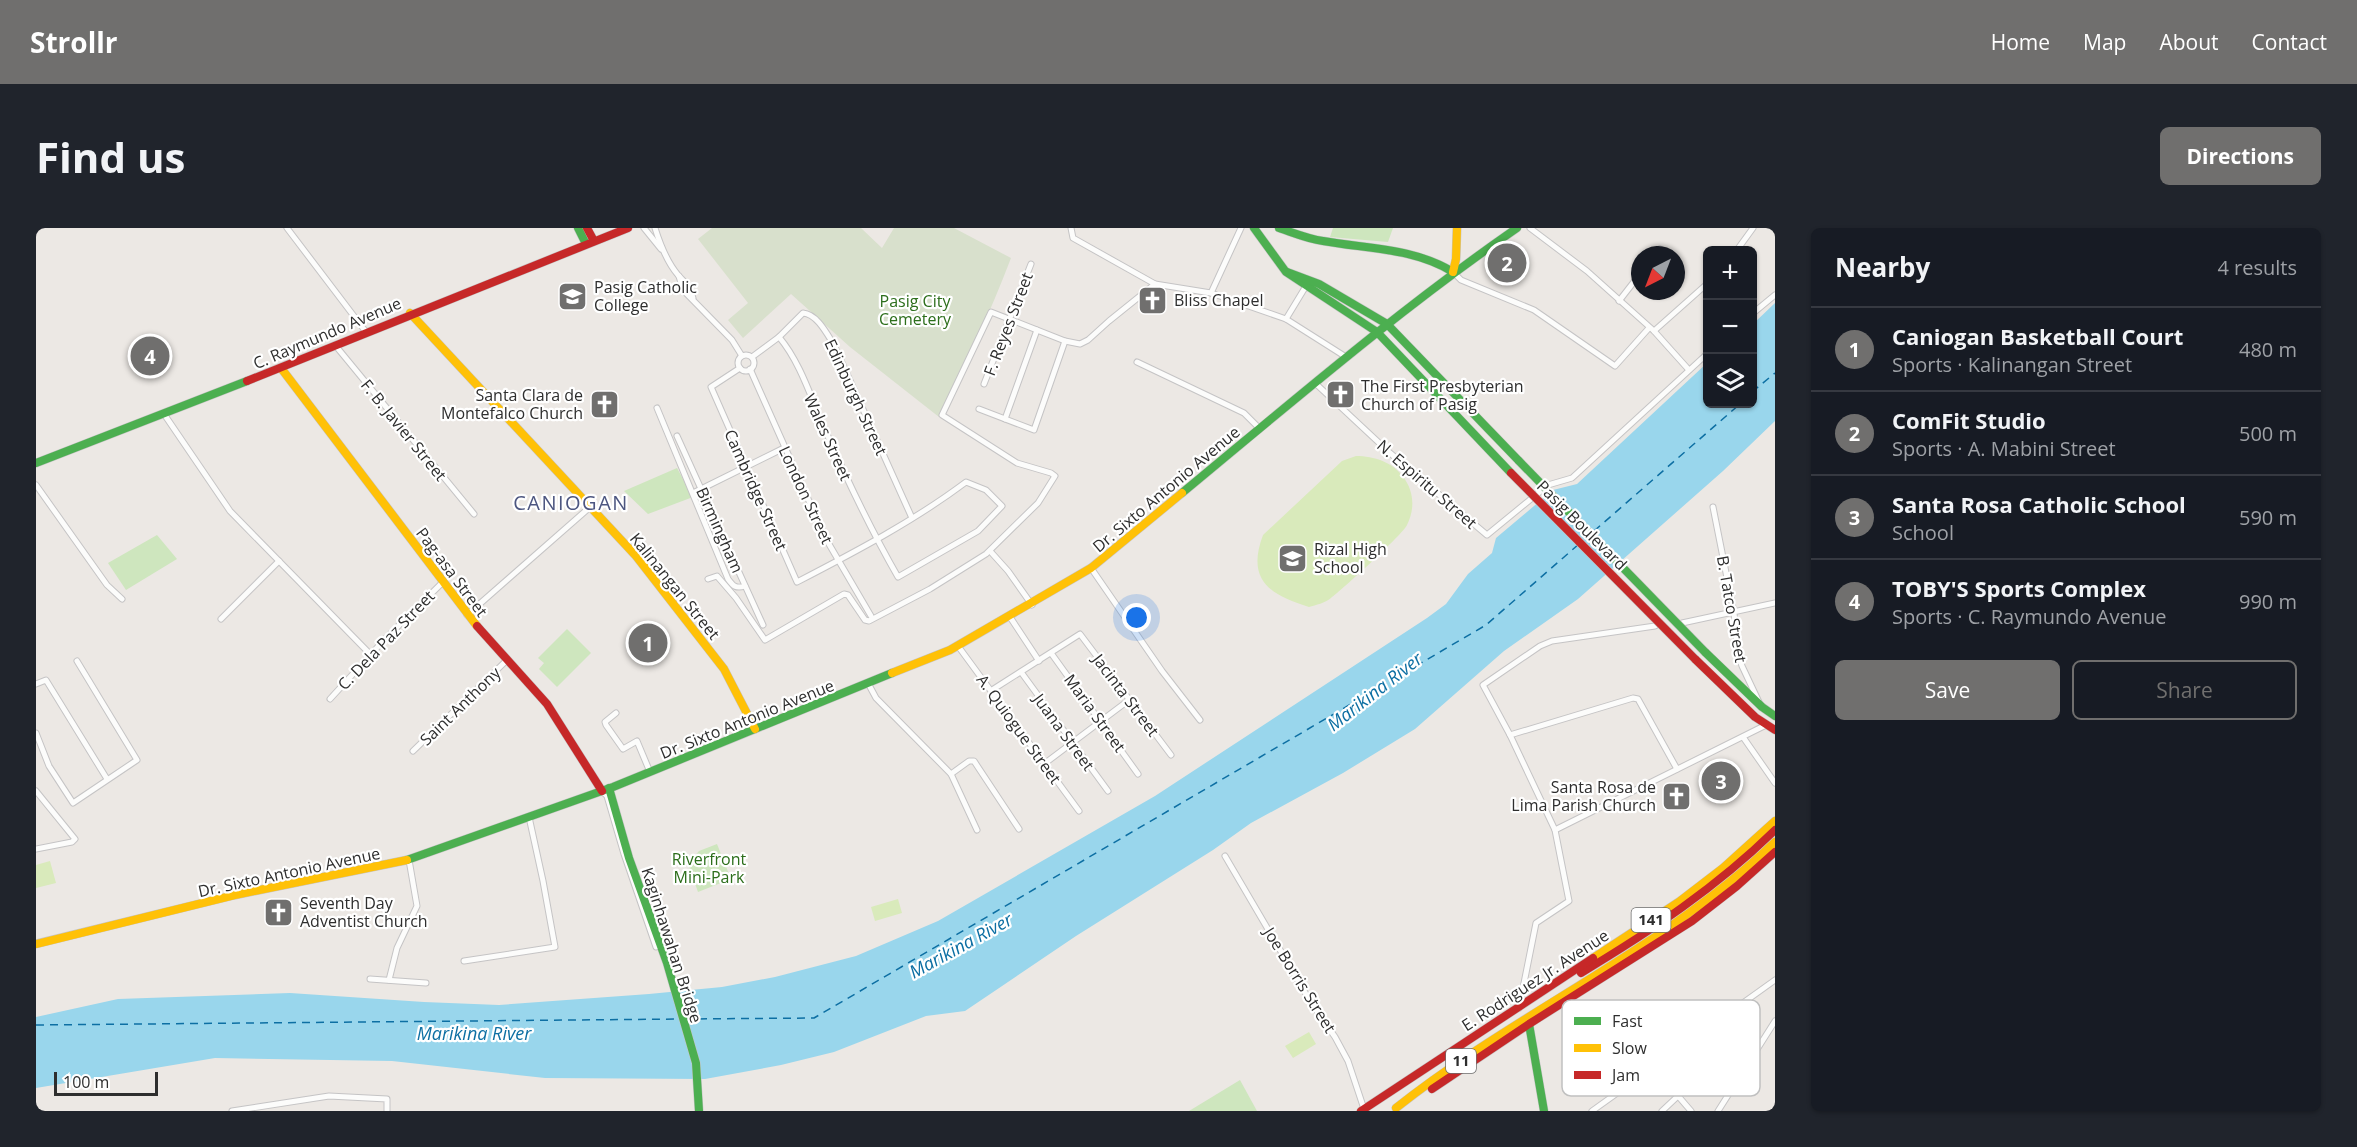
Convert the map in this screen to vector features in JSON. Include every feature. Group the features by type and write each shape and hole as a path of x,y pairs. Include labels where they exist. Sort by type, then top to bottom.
{"main road":[{"path":"578,228 590,243"},
{"path":"588,228 590,243"},
{"name":"C. Raymundo Avenue","path":"36,463 281,368 410,313 628,228"},
{"name":"Pasig Boulevard","path":"1254,228 1286,272 1377,332 1511,473 1695,659 1766,725 1775,730"},
{"path":"1279,228 1328,242 1379,247 1443,265 1453,272 1456,259 1457,228"},
{"name":"Dr. Sixto Antonio Avenue","path":"36,944 235,896 409,860 606,790 869,685 958,646 1091,568 1387,324 1453,272 1518,228"},
{"name":"Pasig Boulevard","path":"1286,272 1319,284 1387,324 1705,652 1762,707 1775,716"},
{"name":"Kalinangan Street","path":"410,313 636,556 687,618 724,669 755,729"},
{"name":"Pag-asa Street","path":"281,368 467,615 548,704 606,790"},
{"name":"Kaginhawahan Bridge","path":"606,790 667,963 696,1063 699,1111"},
{"name":"E. Rodriguez Jr. Avenue","path":"1525,1015 1723,868 1775,821"},
{"name":"11","path":"1394,1110 1576,976 1632,943 1684,907 1727,874 1775,830"},
{"name":"11","path":"1525,1015 1664,932 1732,881 1775,842"},
{"name":"E. Rodriguez Jr. Avenue","path":"1363,1110 1454,1048 1525,1015 1692,921 1737,886 1775,852"},
{"path":"1525,1015 1544,1111"}],"street":[{"path":"287,228 366,332"},
{"path":"644,228 663,250 679,276 683,290 732,340 742,356"},
{"path":"655,228 663,250"},
{"path":"1071,228 1073,238 1155,284 1211,292 1286,319 1346,357"},
{"path":"1211,292 1241,228"},
{"path":"1530,228 1587,271 1651,330 1689,370"},
{"path":"1740,246 1754,228"},
{"name":"F. Reyes Street","path":"984,384 1031,264"},
{"path":"1453,272 1461,280 1534,310 1615,366 1651,330 1703,286"},
{"path":"679,276 690,286 693,298"},
{"path":"708,579 717,576 726,585 765,640 844,594 866,621 869,621 930,589 990,551 1038,503 1055,479 1054,474 1017,463 942,415 991,312 1065,341 1080,344 1088,340 1155,284"},
{"path":"1286,319 1306,286"},
{"path":"1619,301 1631,286"},
{"path":"1757,310 1775,295"},
{"name":"Edinburgh Street","path":"752,357 779,337 801,314 806,313 822,326 834,345 912,518"},
{"path":"1005,419 1037,330"},
{"name":"Wales Street","path":"779,337 788,347 860,510 898,578 978,531 1002,506 986,490 966,482 912,518"},
{"path":"979,409 1034,430 1065,341"},
{"name":"F. B. Javier Street","path":"336,345 474,514"},
{"name":"N. Espiritu Street","path":"1315,383 1390,453 1487,535 1548,485 1572,478 1706,354"},
{"path":"742,356 752,357 754,363 750,369 740,368 738,363 742,356"},
{"path":"1137,362 1244,413 1260,429"},
{"name":"Cambridge Street","path":"740,368 711,387 797,582 837,560"},
{"name":"London Street","path":"750,369 784,448 837,560 871,616"},
{"path":"657,408 728,579 733,586 739,588 745,586"},
{"path":"164,414 230,511 370,654"},
{"name":"Birmingham","path":"677,436 763,624"},
{"path":"693,493 784,448"},
{"path":"36,485 70,529 107,585 122,599"},
{"path":"467,615 590,507"},
{"name":"B. Tatco Street","path":"1713,507 1734,613 1738,654 1762,707"},
{"path":"837,560 912,518"},
{"path":"990,551 1032,604"},
{"path":"221,619 279,561"},
{"path":"1091,568 1162,671 1200,720"},
{"name":"C. Dela Paz Street","path":"330,699 370,654 443,582"},
{"path":"1682,623 1775,603"},
{"path":"1010,617 1039,661"},
{"path":"1525,1015 1536,923 1569,901 1555,830 1510,735 1483,686 1540,646 1552,641 1656,626"},
{"name":"Jacinta Street","path":"1051,653 1080,634 1171,755"},
{"name":"A. Quiogue Street","path":"958,646 1079,811"},
{"path":"992,690 1051,653"},
{"name":"Maria Street","path":"1051,653 1138,774"},
{"name":"Saint Anthony","path":"413,751 507,660"},
{"path":"36,734 49,766 73,803 137,760 76,661"},
{"name":"Juana Street","path":"1021,672 1108,791"},
{"path":"36,684 46,680 107,779"},
{"path":"869,685 876,698 951,774 977,830"},
{"path":"1510,735 1633,698 1638,699 1677,769"},
{"path":"1044,764 1129,700"},
{"path":"616,713 604,722 623,749 637,741 650,772"},
{"path":"1555,830 1766,725"},
{"path":"1743,737 1775,783"},
{"path":"951,774 969,761 974,761 1019,829"},
{"path":"36,790 75,839 72,842 36,849"},
{"path":"606,790 624,854 656,947"},
{"path":"464,961 555,946 529,817"},
{"name":"Joe Borris Street","path":"1225,856 1310,1001 1340,1045 1348,1061 1363,1110"},
{"path":"389,980 397,948 417,906 409,860"},
{"path":"370,979 426,982"},
{"path":"1748,1000 1775,980"},
{"path":"1760,1045 1775,1021"},
{"path":"232,1111 329,1096 387,1099 387,1111"},
{"path":"1592,1111 1614,1096"},
{"path":"1662,1111 1678,1096 1691,1111"},
{"path":"1718,1111 1728,1096"}],"green space":[{"name":"Pasig City Cemetery","path":"712,228 861,228 882,248 894,228 954,228 1011,258 977,339 939,417 850,347 791,294 743,338 728,320 748,303 698,239"},
{"path":"1333,228 1393,228 1388,242 1330,237"},
{"path":"1356,456 1383,461 1400,472 1410,489 1412,501 1407,525 1372,562 1329,600 1309,607 1283,597 1265,583 1260,574 1258,551 1263,535 1342,461"},
{"path":"677,468 693,497 648,514 624,491"},
{"path":"157,535 177,559 126,590 108,563"},
{"path":"642,622 669,651 655,665 627,635"},
{"path":"567,629 591,653 557,687 539,669 544,663 538,658"},
{"name":"Riverfront Mini-Park","path":"717,844 731,879 698,892 688,864 699,851"},
{"path":"50,861 56,883 36,888 36,865"},
{"path":"898,899 902,913 875,921 871,907"},
{"path":"1309,1032 1316,1044 1293,1058 1285,1046"},
{"path":"1240,1080 1257,1111 1189,1111"}],"water":[{"name":"Marikina River","path":"1775,303 1775,421 1723,471 1578,599 1504,651 1415,729 1343,773 1251,823 965,1011 926,1016 834,1052 781,1065 705,1079 545,1078 392,1061 215,1058 36,1088 36,1017 118,999 290,993 499,1005 649,994 722,987 775,977 856,956 938,921 1155,796 1427,618 1446,604 1468,574 1492,553 1496,538 1553,490 1577,484 1703,367 1703,408 1757,408 1757,320"}],"ferry route":[{"path":"1757,388 1775,373"},
{"path":"1594,531 1735,408"},
{"path":"685,1019 814,1018 1486,625 1579,544"},
{"path":"36,1025 680,1019"}],"traffic: fast":[{"path":"578,228 586,244"},
{"path":"1254,228 1286,272 1377,332 1511,473"},
{"path":"1279,228 1317,240 1390,250 1423,258 1453,272"},
{"path":"1182,493 1389,323 1517,228"},
{"path":"1287,272 1319,284 1387,324 1519,461"},
{"path":"36,463 247,381"},
{"path":"1519,461 1705,652"},
{"path":"1705,652 1762,707 1775,716"},
{"path":"407,860 613,787 892,673"},
{"path":"609,788 629,858 667,963 696,1063 699,1111"},
{"path":"1529,1024 1544,1111"}],"traffic: slow":[{"path":"1453,272 1456,259 1457,228"},
{"path":"410,313 636,556 724,669 755,729"},
{"path":"281,368 477,626"},
{"path":"892,673 950,650 1091,568 1182,493"},
{"path":"1593,958 1680,901 1723,868 1775,821"},
{"path":"1396,1108 1442,1073 1686,916 1775,842"},
{"path":"36,944 235,895 407,860"}],"traffic: jam":[{"path":"587,228 594,241"},
{"path":"247,381 628,228"},
{"path":"1511,473 1695,659"},
{"path":"477,626 547,704 602,791"},
{"path":"1695,659 1755,717 1775,730"},
{"path":"1581,973 1633,941 1707,889 1775,830"},
{"path":"1567,1000 1692,921 1737,886 1775,852"},
{"path":"1361,1111 1593,958"},
{"path":"1432,1089 1562,1003"}],"place":[{"name":"ComFit Studio","path":"1507,263"},
{"name":"Pasig Catholic College","path":"573,296"},
{"name":"Bliss Chapel","path":"1153,300"},
{"name":"TOBY'S Sports Complex","path":"150,356"},
{"name":"The First Presbyterian Church of Pasig","path":"1340,395"},
{"name":"Santa Clara de Montefalco Church","path":"604,404"},
{"name":"Rizal High School","path":"1293,558"},
{"name":"Caniogan Basketball Court","path":"648,643"},
{"name":"Santa Rosa Catholic School","path":"1721,781"},
{"name":"Santa Rosa de Lima Parish Church","path":"1677,796"},
{"name":"Seventh Day Adventist Church","path":"279,912"}],"district":[{"name":"CANIOGAN","path":"571,503"}]}
